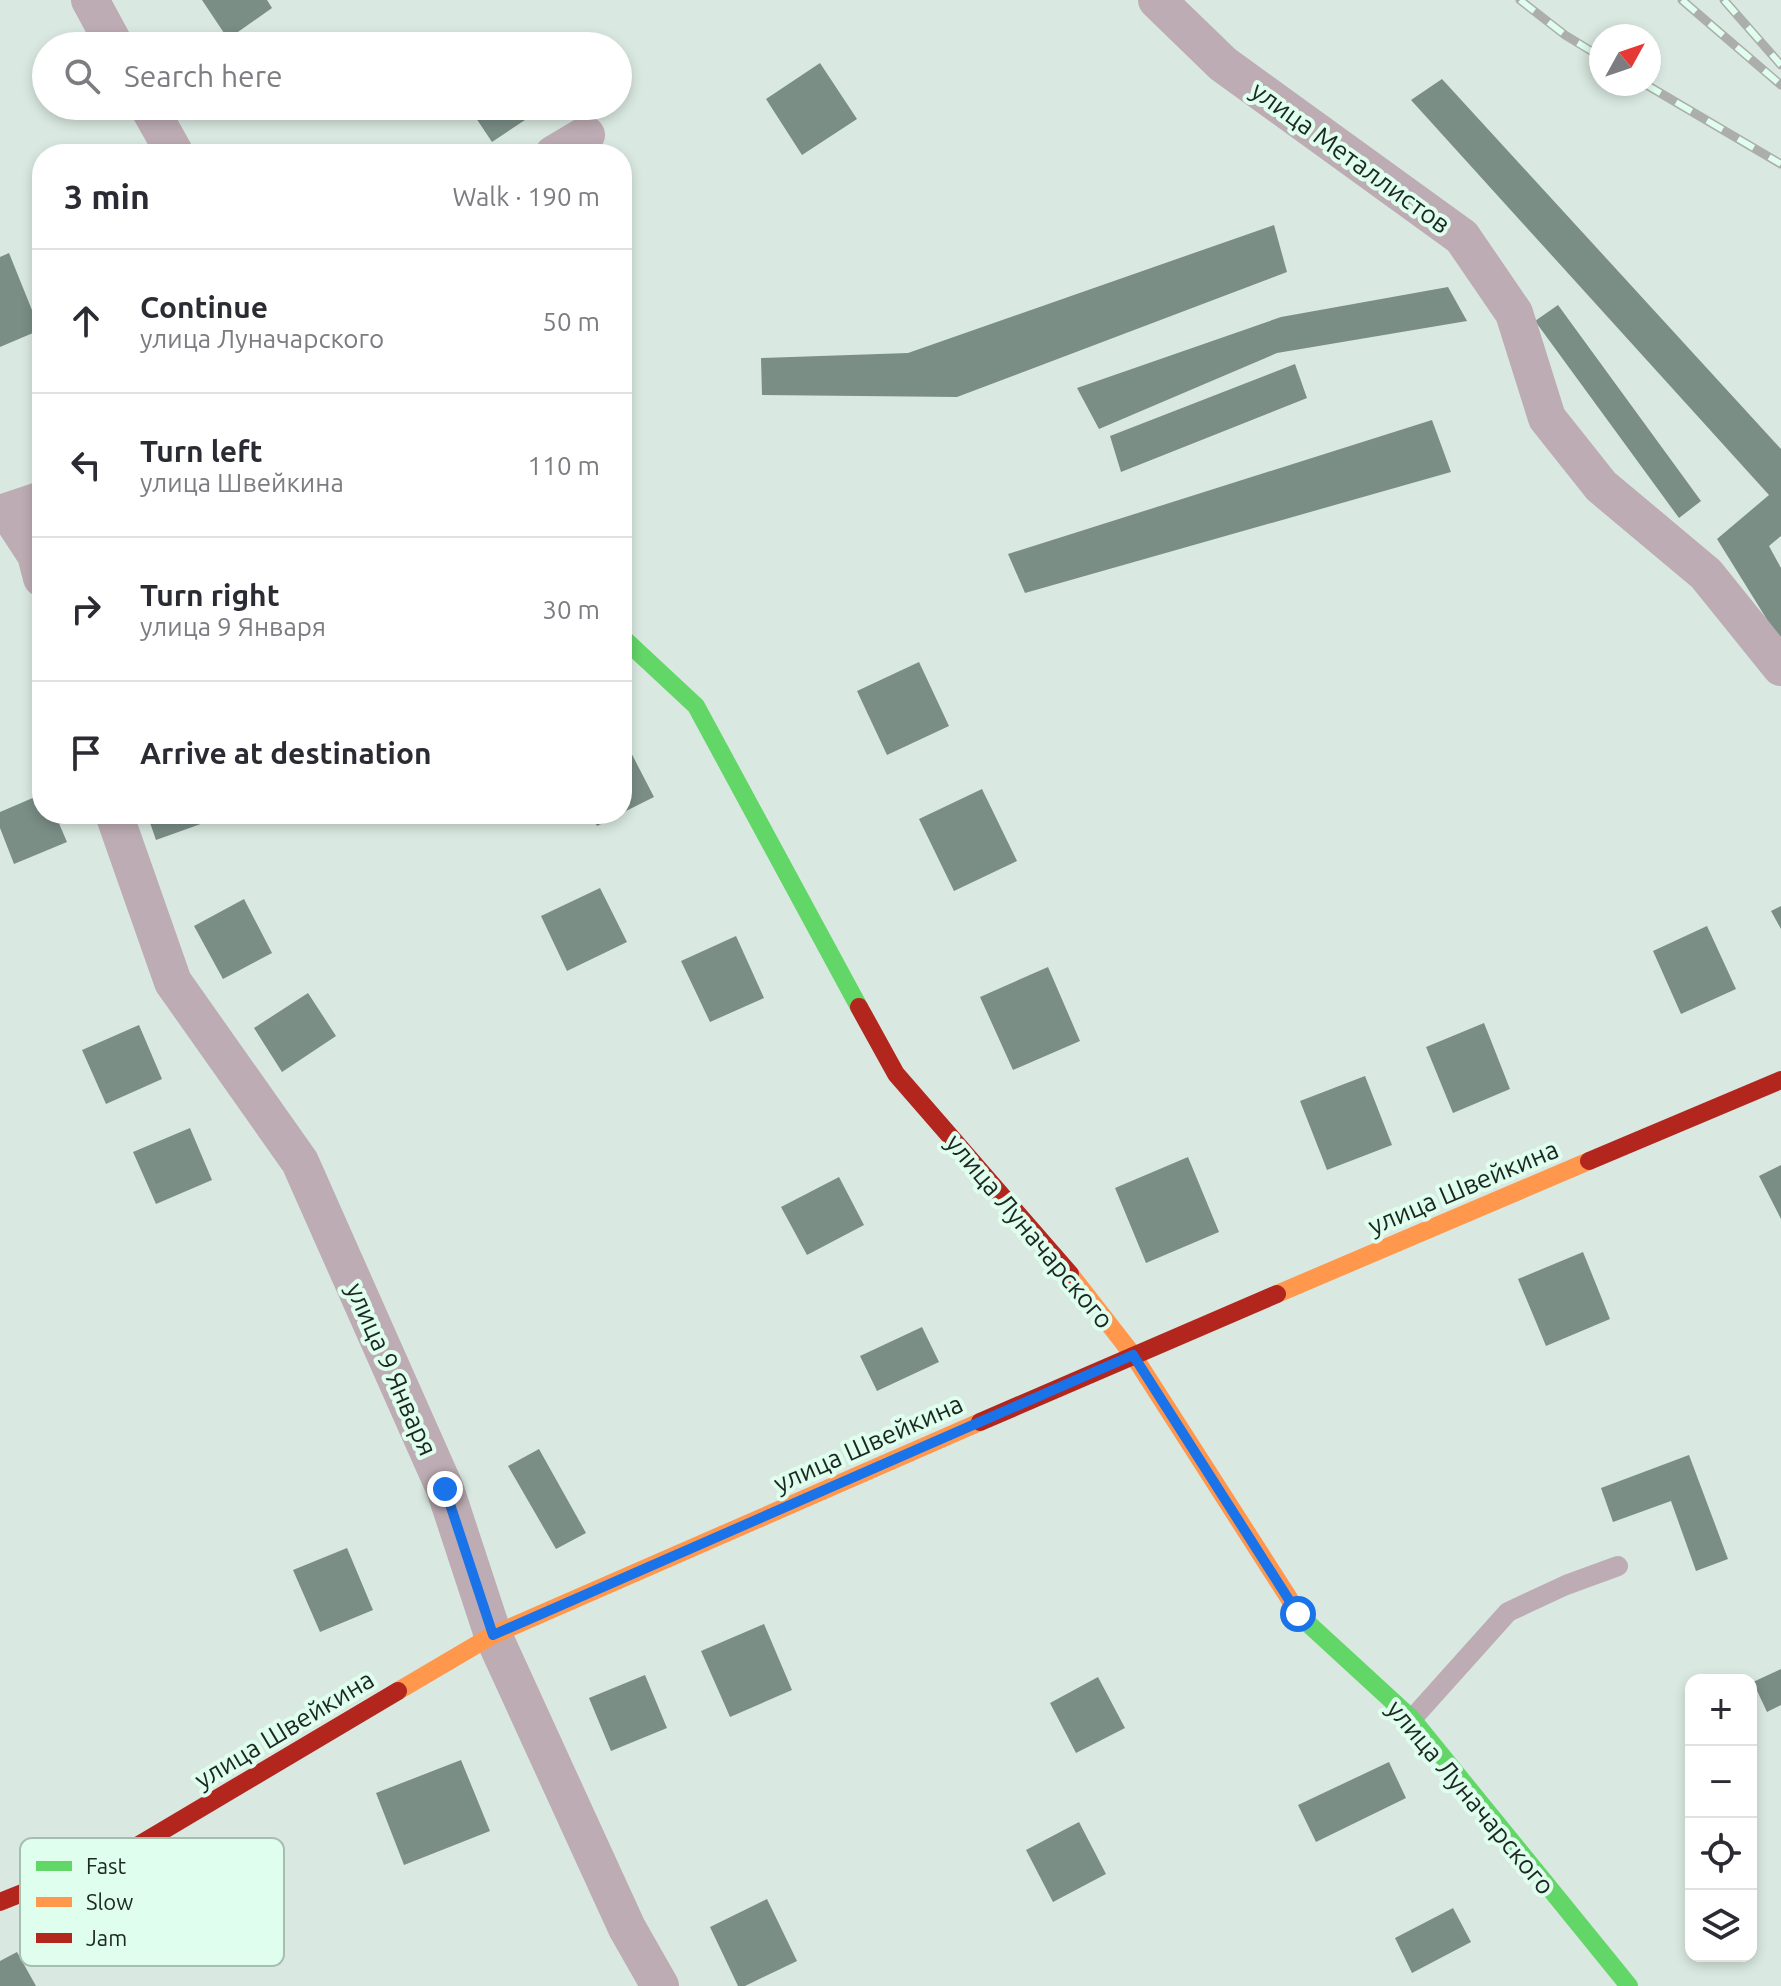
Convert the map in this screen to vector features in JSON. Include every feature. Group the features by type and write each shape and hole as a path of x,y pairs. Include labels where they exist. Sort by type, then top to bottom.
{"street":[{"path":"90,0 107,32"},
{"name":"улица Металлистов","path":"1157,0 1223,64 1462,237 1514,313 1547,418 1601,486 1706,574 1781,667"},
{"path":"156,120 169,144"},
{"path":"571,144 586,135"},
{"path":"17,509 32,545"},
{"name":"улица Луначарского","path":"632,646 696,706 896,1074 1075,1280 1133,1355 1298,1614 1412,1719 1629,1986"},
{"name":"улица 9 Января","path":"118,824 173,982 300,1162 445,1489 493,1635 627,1928 660,1986"},
{"name":"улица Швейкина","path":"151,1838 493,1635 1133,1355 1781,1080"},
{"name":"улица Швейкина","path":"0,1902 20,1894"}],"lane":[{"path":"1412,1719 1508,1612 1566,1585 1618,1566"}],"building":[{"path":"202,0 267,0 272,8 238,32 223,32"},
{"path":"820,63 857,119 802,155 766,99"},
{"path":"1442,79 1781,449 1781,536 1769,546 1781,568 1781,642 1717,539 1769,495 1411,100"},
{"path":"477,120 525,120 492,142"},
{"path":"1274,225 1287,272 957,397 762,395 761,358 908,353"},
{"path":"9,253 32,310 32,333 0,347 0,257"},
{"path":"1448,287 1467,321 1277,353 1099,429 1077,388 1281,317"},
{"path":"1558,305 1701,501 1679,518 1535,321"},
{"path":"1295,364 1307,398 1121,472 1110,436"},
{"path":"1432,420 1451,472 1025,593 1008,554"},
{"path":"919,662 949,726 887,755 857,691"},
{"path":"632,755 654,797 632,808"},
{"path":"982,789 1017,861 954,891 919,819"},
{"path":"32,798 32,824 59,824 67,842 14,864 0,828 0,812"},
{"path":"150,824 201,824 156,840"},
{"path":"600,888 627,942 567,971 541,916"},
{"path":"244,899 272,953 223,979 194,926"},
{"path":"1781,906 1781,929 1771,911"},
{"path":"1707,926 1736,989 1681,1014 1653,951"},
{"path":"736,936 764,998 710,1022 681,961"},
{"path":"1048,967 1080,1041 1013,1070 980,997"},
{"path":"308,993 336,1036 282,1072 254,1028"},
{"path":"1484,1023 1510,1089 1453,1113 1426,1047"},
{"path":"139,1025 162,1079 106,1104 82,1050"},
{"path":"1365,1076 1392,1145 1327,1170 1300,1101"},
{"path":"190,1128 212,1180 156,1204 133,1152"},
{"path":"1188,1157 1219,1232 1146,1263 1115,1188"},
{"path":"1781,1165 1781,1219 1759,1176"},
{"path":"839,1177 864,1225 807,1255 781,1207"},
{"path":"1583,1252 1610,1319 1546,1346 1518,1279"},
{"path":"922,1327 939,1362 877,1391 860,1356"},
{"path":"539,1449 586,1533 556,1549 508,1466"},
{"path":"1689,1455 1728,1559 1696,1571 1671,1501 1613,1522 1601,1488"},
{"path":"347,1548 373,1610 320,1632 293,1570"},
{"path":"764,1624 792,1690 730,1717 701,1651"},
{"path":"1781,1669 1781,1705 1767,1712 1757,1691 1757,1680"},
{"path":"645,1675 667,1728 611,1751 589,1698"},
{"path":"1098,1677 1125,1728 1076,1753 1050,1703"},
{"path":"461,1760 490,1831 404,1865 376,1793"},
{"path":"1389,1762 1406,1798 1316,1842 1298,1805"},
{"path":"1079,1822 1106,1874 1053,1902 1026,1850"},
{"path":"767,1899 797,1961 745,1986 738,1986 710,1927"},
{"path":"1453,1908 1471,1942 1412,1973 1395,1938"},
{"path":"17,1952 20,1966 25,1966 36,1986 0,1986 0,1961"}],"railway":[{"path":"1520,0 1589,50"},
{"path":"1682,0 1781,85"},
{"path":"1724,0 1781,65"},
{"path":"1661,93 1781,164"}],"traffic: fast":[{"path":"632,646 696,706 859,1007"},
{"path":"1301,1617 1412,1719 1629,1986"}],"traffic: slow":[{"path":"1277,1294 1589,1161"},
{"path":"1070,1274 1133,1355 1301,1617"},
{"path":"398,1691 493,1635 980,1422"}],"traffic: jam":[{"path":"859,1007 896,1074 1070,1274"},
{"path":"1589,1161 1781,1080"},
{"path":"980,1422 1277,1294"},
{"path":"151,1838 398,1691"},
{"path":"0,1902 20,1894"}],"route":[{"path":"445,1489 493,1635 1133,1355 1298,1614"}]}
